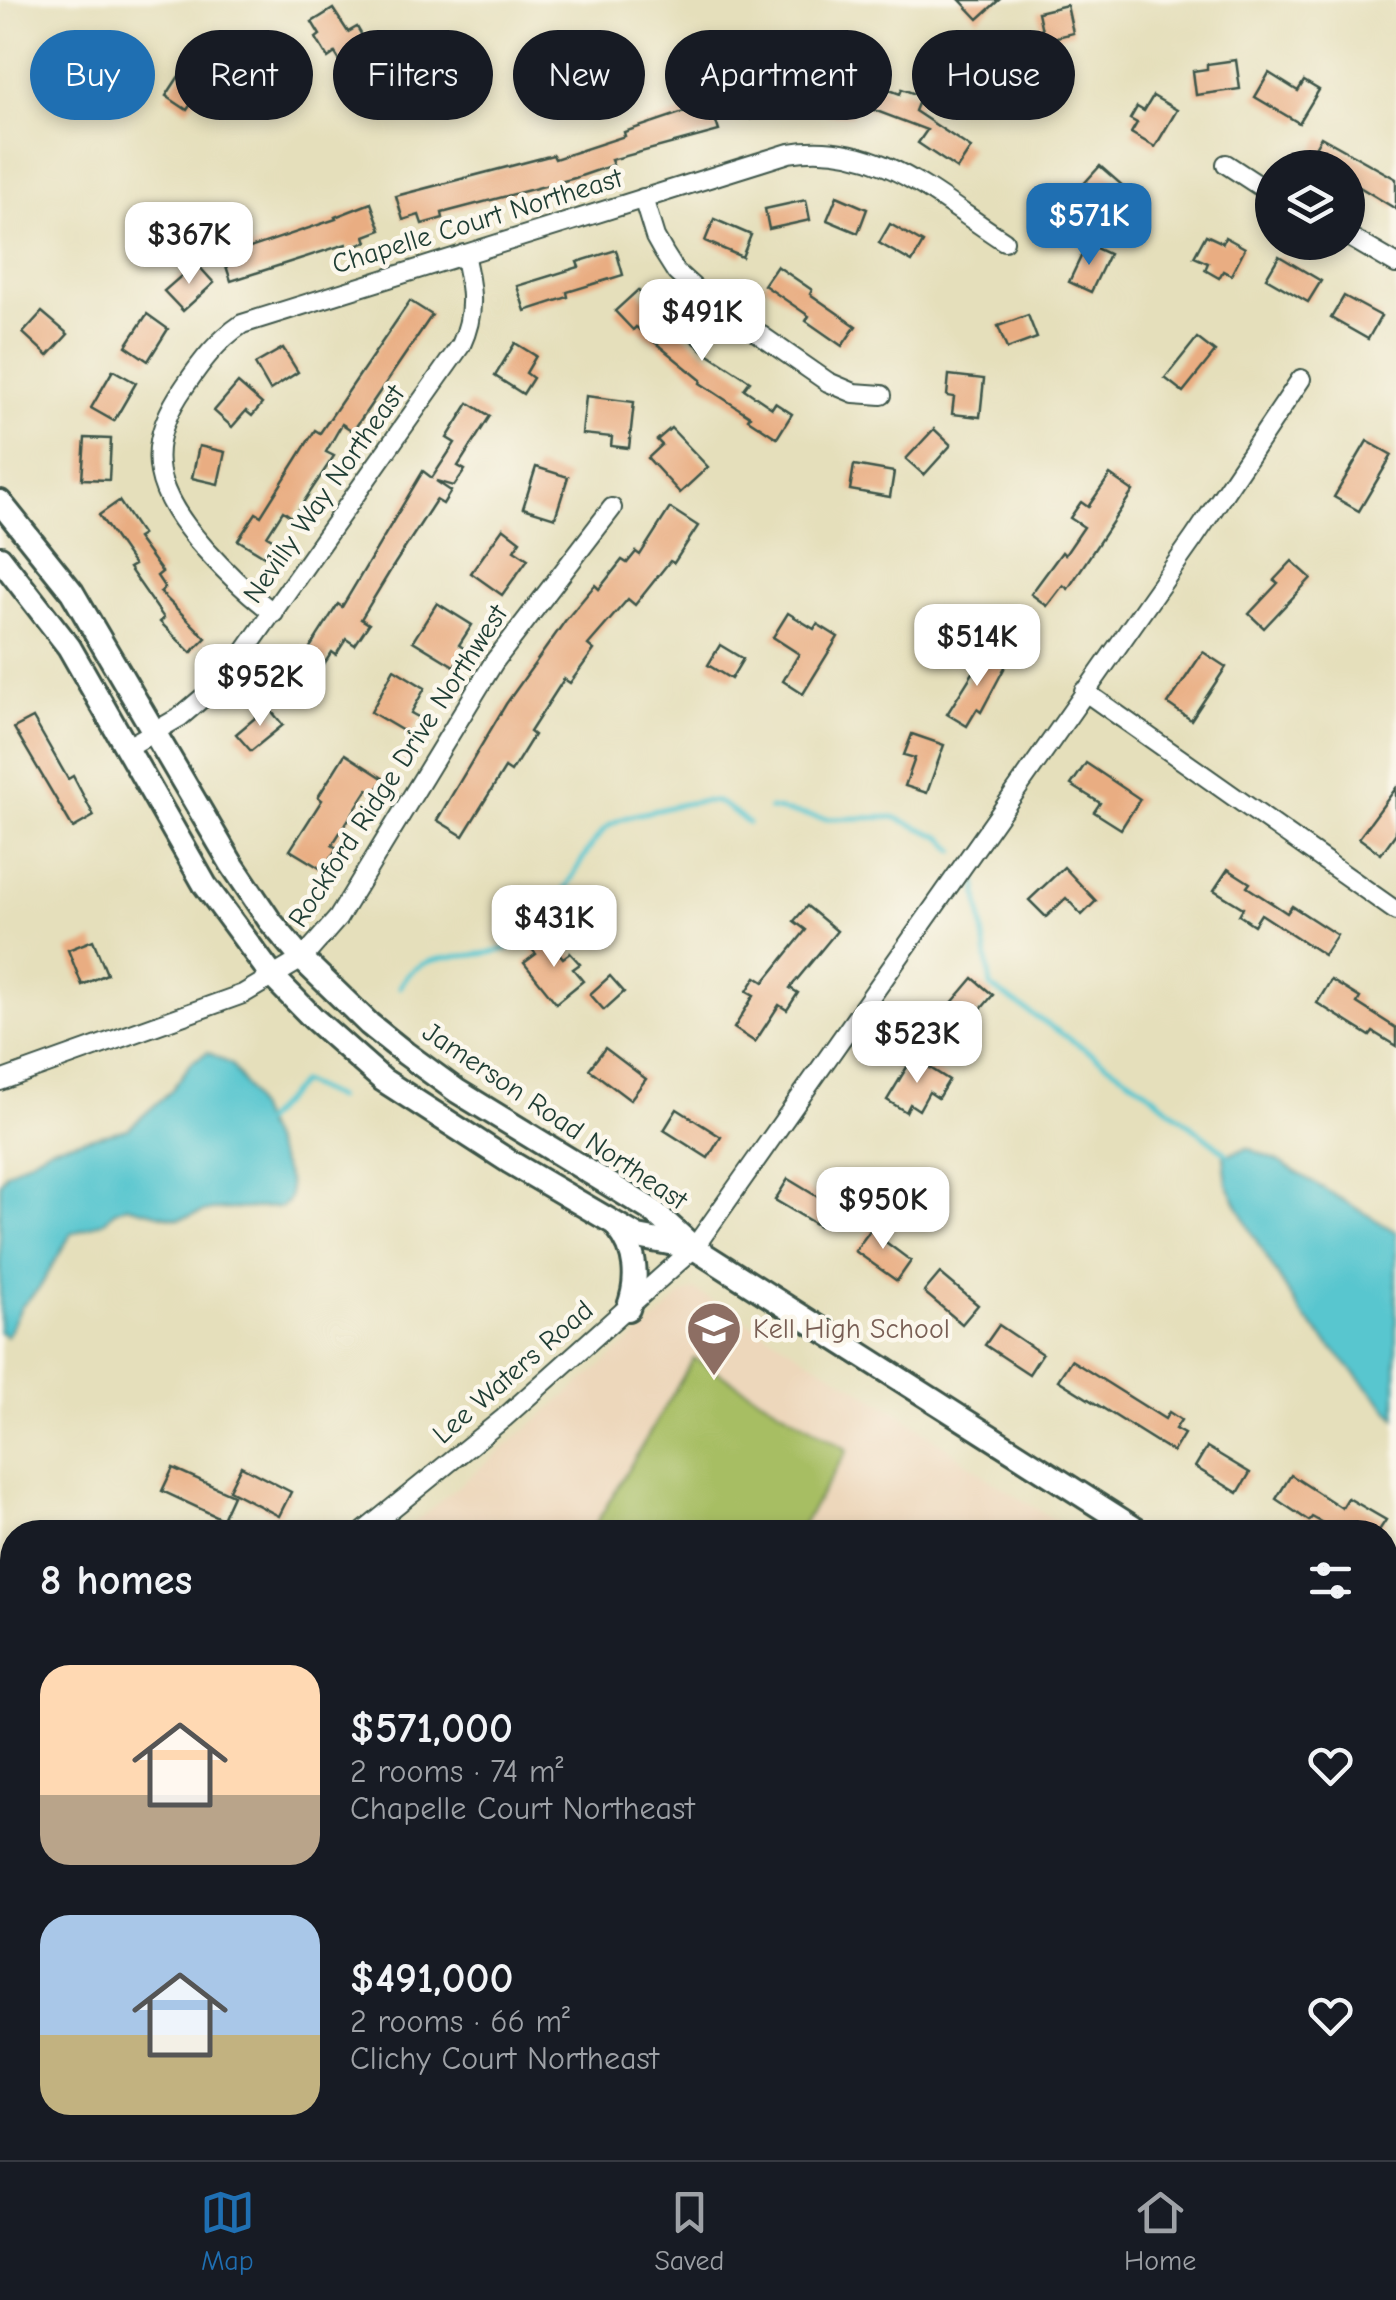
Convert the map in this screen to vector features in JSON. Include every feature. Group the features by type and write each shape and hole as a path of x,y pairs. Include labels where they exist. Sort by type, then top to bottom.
{"street":[{"name":"Chapelle Court Northeast","path":"274,613 217,562 185,526 161,482 158,444 173,402 207,354 242,324 814,148 864,156 890,167 1004,241"},
{"path":"1226,164 1255,183"},
{"path":"643,198 664,253 676,272 697,291 828,382 854,393 882,395"},
{"path":"1365,246 1396,264"},
{"name":"Nevilly Way Northeast","path":"126,748 180,717 226,678 461,345 472,316 473,297 464,254"},
{"name":"Lee Waters Road","path":"379,1520 504,1418 694,1248 1194,538 1301,379"},
{"name":"Jamerson Road Northeast","path":"0,502 72,592 231,863 270,921 302,959 369,1024 457,1091 654,1211 694,1248 1121,1520"},
{"name":"Rockford Ridge Drive Northwest","path":"0,1081 242,994 302,959 338,918 494,662 612,508"},
{"name":"Jamerson Road Northeast","path":"0,558 69,647 205,884 272,977 340,1044 432,1115 638,1237 694,1248"},
{"path":"1084,692 1396,911"},
{"path":"612,1222 628,1241 634,1266 634,1290 628,1309"}],"shaded area":[{"name":"Kell High School","path":"695,1290 903,1416 992,1481 1055,1520 417,1520 660,1317 681,1295"}],"green space":[{"path":"694,1358 848,1450 805,1520 598,1520"}],"water":[{"path":"208,1052 232,1065 250,1094 289,1182 287,1202 280,1207 211,1210 179,1219 126,1206 105,1221 71,1234 40,1287 21,1307 7,1336 0,1332 0,1183 6,1173 51,1147 128,1129 171,1091 192,1062"},
{"path":"1247,1148 1276,1160 1396,1232 1396,1418 1302,1315 1253,1235 1227,1184 1224,1156"}],"building":[{"path":"960,0 999,0 978,19"},
{"path":"1067,5 1072,30 1042,30 1038,12"},
{"path":"333,9 347,30 333,30 333,54 328,58 316,38 320,35 312,22"},
{"path":"1236,60 1240,89 1196,95 1193,71 1207,69 1207,64"},
{"path":"1269,73 1298,91 1304,81 1319,90 1299,123 1255,97"},
{"path":"175,82 175,102 166,96"},
{"path":"892,91 912,93 912,120 929,120 971,148 957,169 918,143 927,130 892,117"},
{"path":"1153,96 1177,110 1155,147 1131,133 1137,123 1130,119 1137,107 1144,111"},
{"path":"665,118 715,120 719,131 611,160 613,165 575,178 442,213 443,218 422,224 419,215 403,220 396,196 553,155 555,159 625,136 624,132"},
{"path":"1321,137 1344,150 1314,150"},
{"path":"1365,162 1396,179 1396,209 1365,190"},
{"path":"1100,166 1131,193 1110,216 1080,188"},
{"path":"837,196 867,209 858,233 827,220"},
{"path":"806,200 810,220 769,229 765,209"},
{"path":"371,203 381,230 365,236 367,242 348,249 346,244 231,281 223,257 336,219"},
{"path":"714,219 751,235 742,257 705,241"},
{"path":"890,224 923,243 912,262 879,243"},
{"path":"1206,235 1223,243 1225,237 1245,248 1231,275 1223,271 1219,278 1205,270 1208,263 1194,257"},
{"path":"1087,244 1109,254 1091,292 1069,282"},
{"path":"616,250 623,275 567,292 568,297 525,311 517,286 579,267 577,262"},
{"path":"1277,260 1286,260 1321,281 1308,302 1266,278"},
{"path":"196,263 214,283 183,311 164,291"},
{"path":"777,266 856,326 842,346 806,321 809,316 764,285"},
{"path":"638,290 704,351 750,381 744,389 772,408 775,403 792,414 777,438 700,383 615,311"},
{"path":"1344,296 1381,316 1368,339 1331,318"},
{"path":"410,301 432,315 353,431 342,424 326,452 334,456 293,518 283,511 267,536 274,540 264,556 238,540 256,513 261,516 315,430 320,433"},
{"path":"42,312 68,334 48,356 23,333"},
{"path":"147,314 168,329 148,361 126,346"},
{"path":"1028,315 1037,338 1007,349 998,326"},
{"path":"1197,338 1215,352 1183,392 1165,378"},
{"path":"515,343 536,356 526,373 533,378 523,394 495,376"},
{"path":"283,348 298,372 270,390 255,364"},
{"path":"113,370 136,383 114,421 91,408"},
{"path":"949,375 984,379 980,417 952,414 954,397 947,396"},
{"path":"238,383 262,404 252,416 246,411 232,427 214,411"},
{"path":"586,396 634,402 629,448 611,446 612,437 582,434"},
{"path":"469,403 490,416 458,466 465,470 454,486 436,481 451,491 443,504 436,500 392,568 361,619 369,624 355,645 346,639 336,655 332,652 300,700 278,685 300,651 306,654 338,604 342,607 423,471 432,478 455,443 447,438"},
{"path":"671,428 708,467 680,493 648,458 662,445 657,440"},
{"path":"934,429 951,445 924,475 906,459"},
{"path":"85,438 111,439 109,480 82,479"},
{"path":"1367,441 1392,455 1359,511 1334,497"},
{"path":"199,446 225,452 218,484 192,478"},
{"path":"854,465 894,472 890,497 850,490"},
{"path":"536,467 568,477 555,518 523,508"},
{"path":"1110,475 1133,491 1068,589 1063,585 1047,606 1031,594 1084,527 1070,518 1081,502 1088,507"},
{"path":"119,501 142,535 137,538 162,572 157,576 165,588 160,592 206,638 191,653 160,622 164,618 129,568 134,565 99,515"},
{"path":"670,508 698,526 674,563 670,561 635,605 628,599 588,645 594,650 570,683 564,679 530,732 534,735 511,772 505,768 463,836 437,820 506,704 565,621 622,560 627,563 636,552 640,555"},
{"path":"503,528 520,541 514,550 528,559 502,595 471,573"},
{"path":"1292,561 1311,578 1264,628 1249,614"},
{"path":"437,603 472,625 459,645 465,649 454,666 413,641"},
{"path":"788,613 814,629 817,624 838,637 803,694 783,681 799,654 773,637"},
{"path":"720,645 743,659 731,679 708,665"},
{"path":"986,652 1006,665 981,712 977,709 967,726 947,714"},
{"path":"1203,652 1226,667 1191,720 1168,704"},
{"path":"394,669 425,688 411,713 420,718 410,735 371,712"},
{"path":"268,707 283,725 251,751 236,734"},
{"path":"33,718 68,779 73,776 94,816 73,828 14,728"},
{"path":"912,734 944,745 927,793 905,786 915,758 904,755"},
{"path":"345,754 384,779 375,793 368,789 332,845 337,848 323,870 290,850"},
{"path":"1086,763 1140,799 1121,829 1094,812 1100,803 1071,785"},
{"path":"1396,788 1396,833 1381,854 1359,838"},
{"path":"1064,867 1096,901 1082,915 1066,898 1046,917 1029,900"},
{"path":"1228,869 1250,883 1247,887 1287,913 1292,906 1337,935 1324,955 1261,914 1254,925 1239,915 1243,908 1214,890"},
{"path":"807,906 837,931 790,988 798,993 787,1010 779,1005 755,1042 734,1028 754,995 747,991 756,977 764,982 806,930 794,921"},
{"path":"545,936 563,958 570,953 580,964 573,969 583,981 556,1003 524,963 536,954 531,948"},
{"path":"93,940 107,974 82,985 68,950"},
{"path":"610,976 624,992 604,1010 590,994"},
{"path":"973,978 993,995 959,1035 939,1018"},
{"path":"1331,980 1360,998 1357,1003 1396,1028 1396,1046 1373,1032 1370,1036 1317,1003"},
{"path":"605,1048 646,1079 630,1100 589,1069"},
{"path":"913,1057 949,1080 938,1098 929,1092 919,1110 910,1104 906,1112 887,1100"},
{"path":"677,1109 721,1137 708,1158 664,1130"},
{"path":"788,1179 831,1205 819,1226 775,1200"},
{"path":"877,1221 891,1230 883,1240 911,1261 897,1281 855,1251"},
{"path":"940,1273 978,1305 962,1324 924,1292"},
{"path":"999,1325 1042,1354 1029,1374 985,1345"},
{"path":"1071,1360 1165,1419 1169,1412 1181,1420 1175,1429 1184,1434 1173,1452 1058,1380"},
{"path":"1207,1447 1250,1473 1238,1493 1195,1467"},
{"path":"241,1466 291,1492 279,1516 229,1490"},
{"path":"173,1468 233,1495 222,1519 162,1491"},
{"path":"1291,1475 1342,1508 1348,1498 1386,1520 1308,1520 1276,1499"}],"waterway":[{"path":"400,987 422,964 501,950 531,933 555,906 594,843 617,821 681,804 710,801 724,805 748,823"},
{"path":"770,809 828,819 894,817 943,838 955,851"},
{"path":"975,874 991,987 1141,1086 1227,1154"},
{"path":"263,1122 301,1082 336,1098"}],"place":[{"name":"Kell High School","path":"714,1378"}]}
